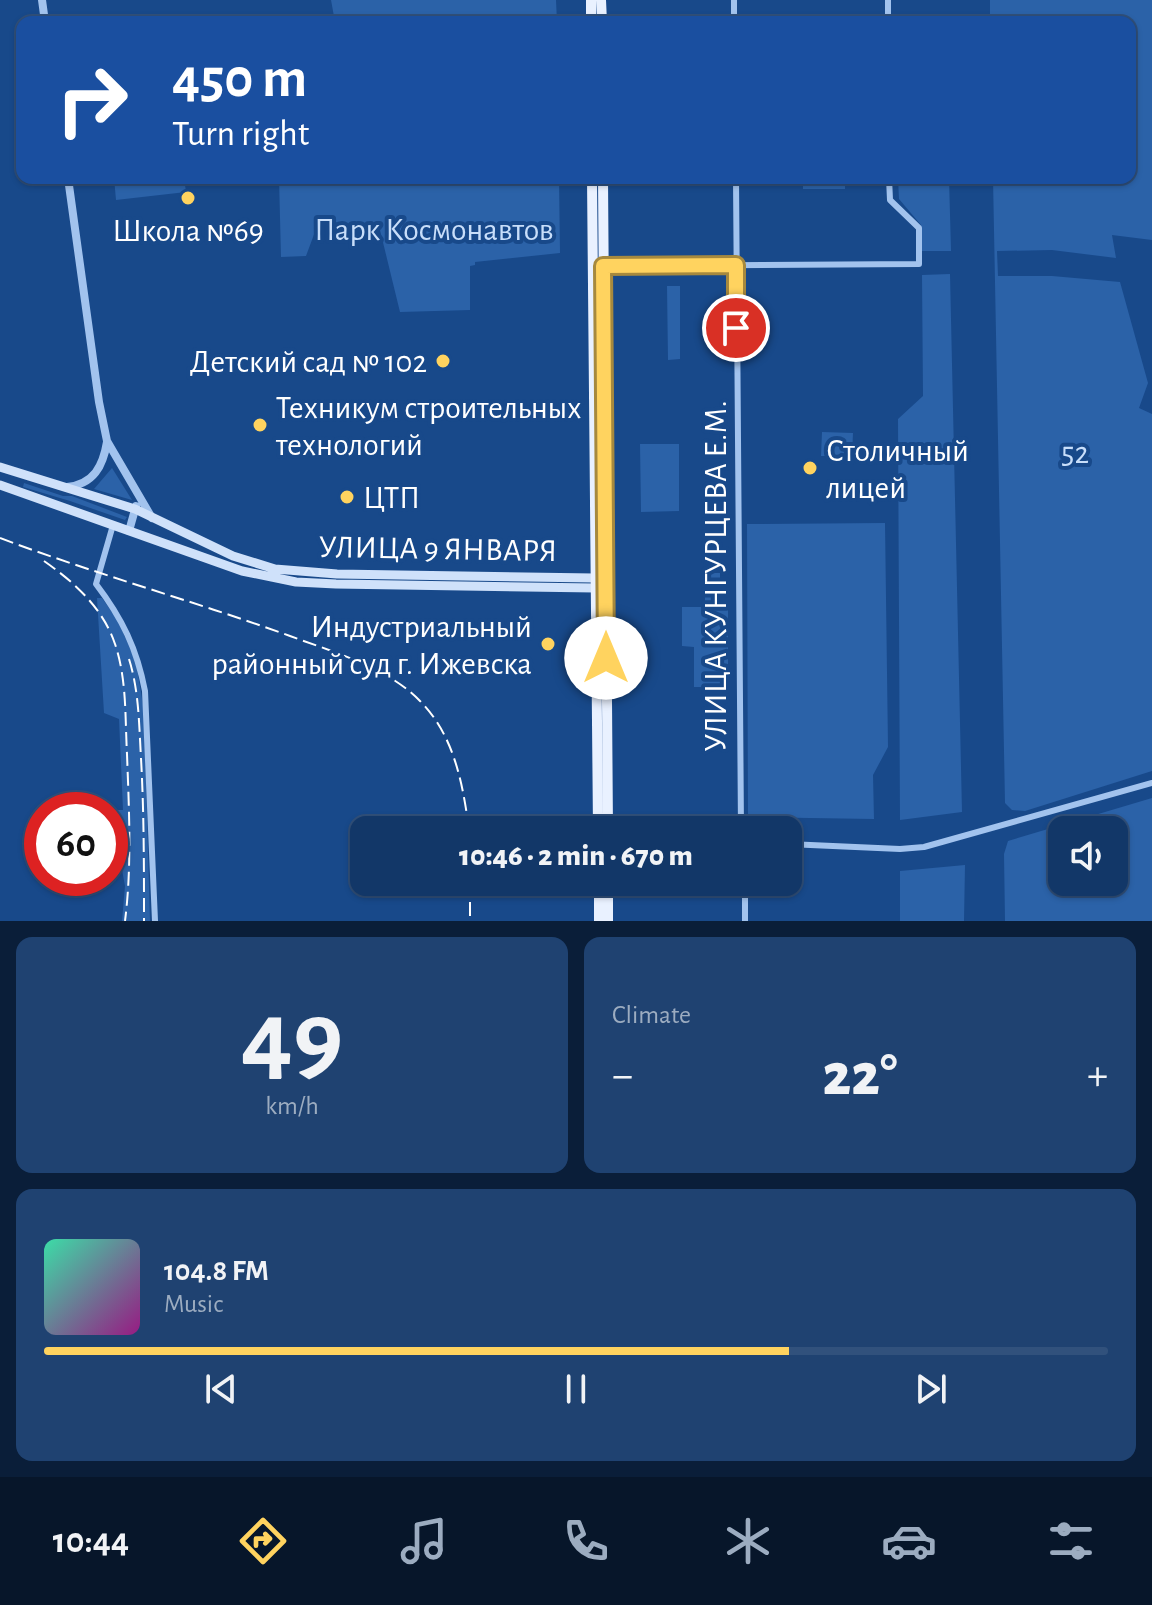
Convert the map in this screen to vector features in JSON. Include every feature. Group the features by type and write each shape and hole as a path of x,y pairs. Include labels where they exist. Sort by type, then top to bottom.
{"main road":[{"path":"592,184 598,816"},
{"path":"603,184 598,583 607,816"},
{"name":"УЛИЦА 9 ЯНВАРЯ","path":"0,467 135,509 253,564 354,580"},
{"path":"14,490 19,474"},
{"name":"УЛИЦА 9 ЯНВАРЯ","path":"0,485 242,571 273,579 598,583"},
{"path":"599,896 599,921"},
{"path":"608,896 608,921"}],"street":[{"path":"69,184 107,441 152,518"},
{"name":"УЛИЦА КУНГУРЦЕВА Е.М.","path":"736,184 741,816"},
{"path":"603,266 919,264 919,228 890,200 889,184"},
{"path":"63,487 81,484 98,471 107,441"},
{"path":"129,531 139,494"},
{"path":"113,525 96,584 114,608 139,656 145,691 155,921"},
{"path":"802,845 900,849 924,847 1152,783"},
{"path":"745,896 745,921"}],"green space":[{"path":"331,0 556,0 557,16 334,16"},
{"name":"52","path":"990,0 1152,0 1152,240 1112,235 1116,258 1052,250 997,251 998,276 1052,276 1120,282 1148,383 1139,408 1152,414 1152,771 1025,811 1012,810 1005,803 993,184 1136,184 1136,16 990,16"},
{"path":"115,184 185,184 186,192 116,200"},
{"name":"Парк Космонавтов","path":"279,184 559,184 560,253 475,262 470,266 470,310 400,312 379,226 319,221 306,256 281,257"},
{"path":"803,184 845,184 845,189 803,189"},
{"path":"898,184 949,184 951,251 921,251 921,225 899,199"},
{"path":"950,274 962,812 900,820 898,419 923,396 922,275"},
{"path":"667,286 680,286 680,359 668,360"},
{"path":"822,432 853,433 852,456 821,456"},
{"path":"640,444 679,444 679,511 641,512"},
{"path":"112,468 132,500 94,489"},
{"path":"24,483 72,496 127,517 125,520 23,487"},
{"path":"885,523 888,747 873,775 874,819 748,816 747,524"},
{"path":"705,573 720,573 720,605 705,605"},
{"path":"97,598 102,598 117,619 136,662 144,711 150,921 122,921 124,896 128,896 128,792 122,792 119,719 104,713"},
{"path":"682,607 728,607 728,687 694,687 694,647 682,646"},
{"path":"1152,798 1152,921 1005,921 1004,854 1008,841 1048,829 1048,896 1128,896 1128,816 1092,816"},
{"path":"965,865 964,921 900,921 900,871"}],"railway":[{"path":"0,538 324,648 392,679 420,701 441,729 455,761 467,816"},
{"path":"44,561 95,607 110,631 119,657 125,699 129,817 129,880 125,921"},
{"path":"129,659 137,695 140,733 144,921"},
{"path":"470,896 470,921"}],"place":[{"name":"Школа №69","path":"188,198"},
{"name":"Детский сад № 102","path":"443,361"},
{"name":"Техникум строительных технологий","path":"260,425"},
{"name":"Столичный лицей","path":"810,468"},
{"name":"ЦТП","path":"347,497"},
{"name":"Индустриальный районный суд г. Ижевска","path":"548,644"}],"route":[{"path":"606,658 603,266 736,265 736,328"}]}
